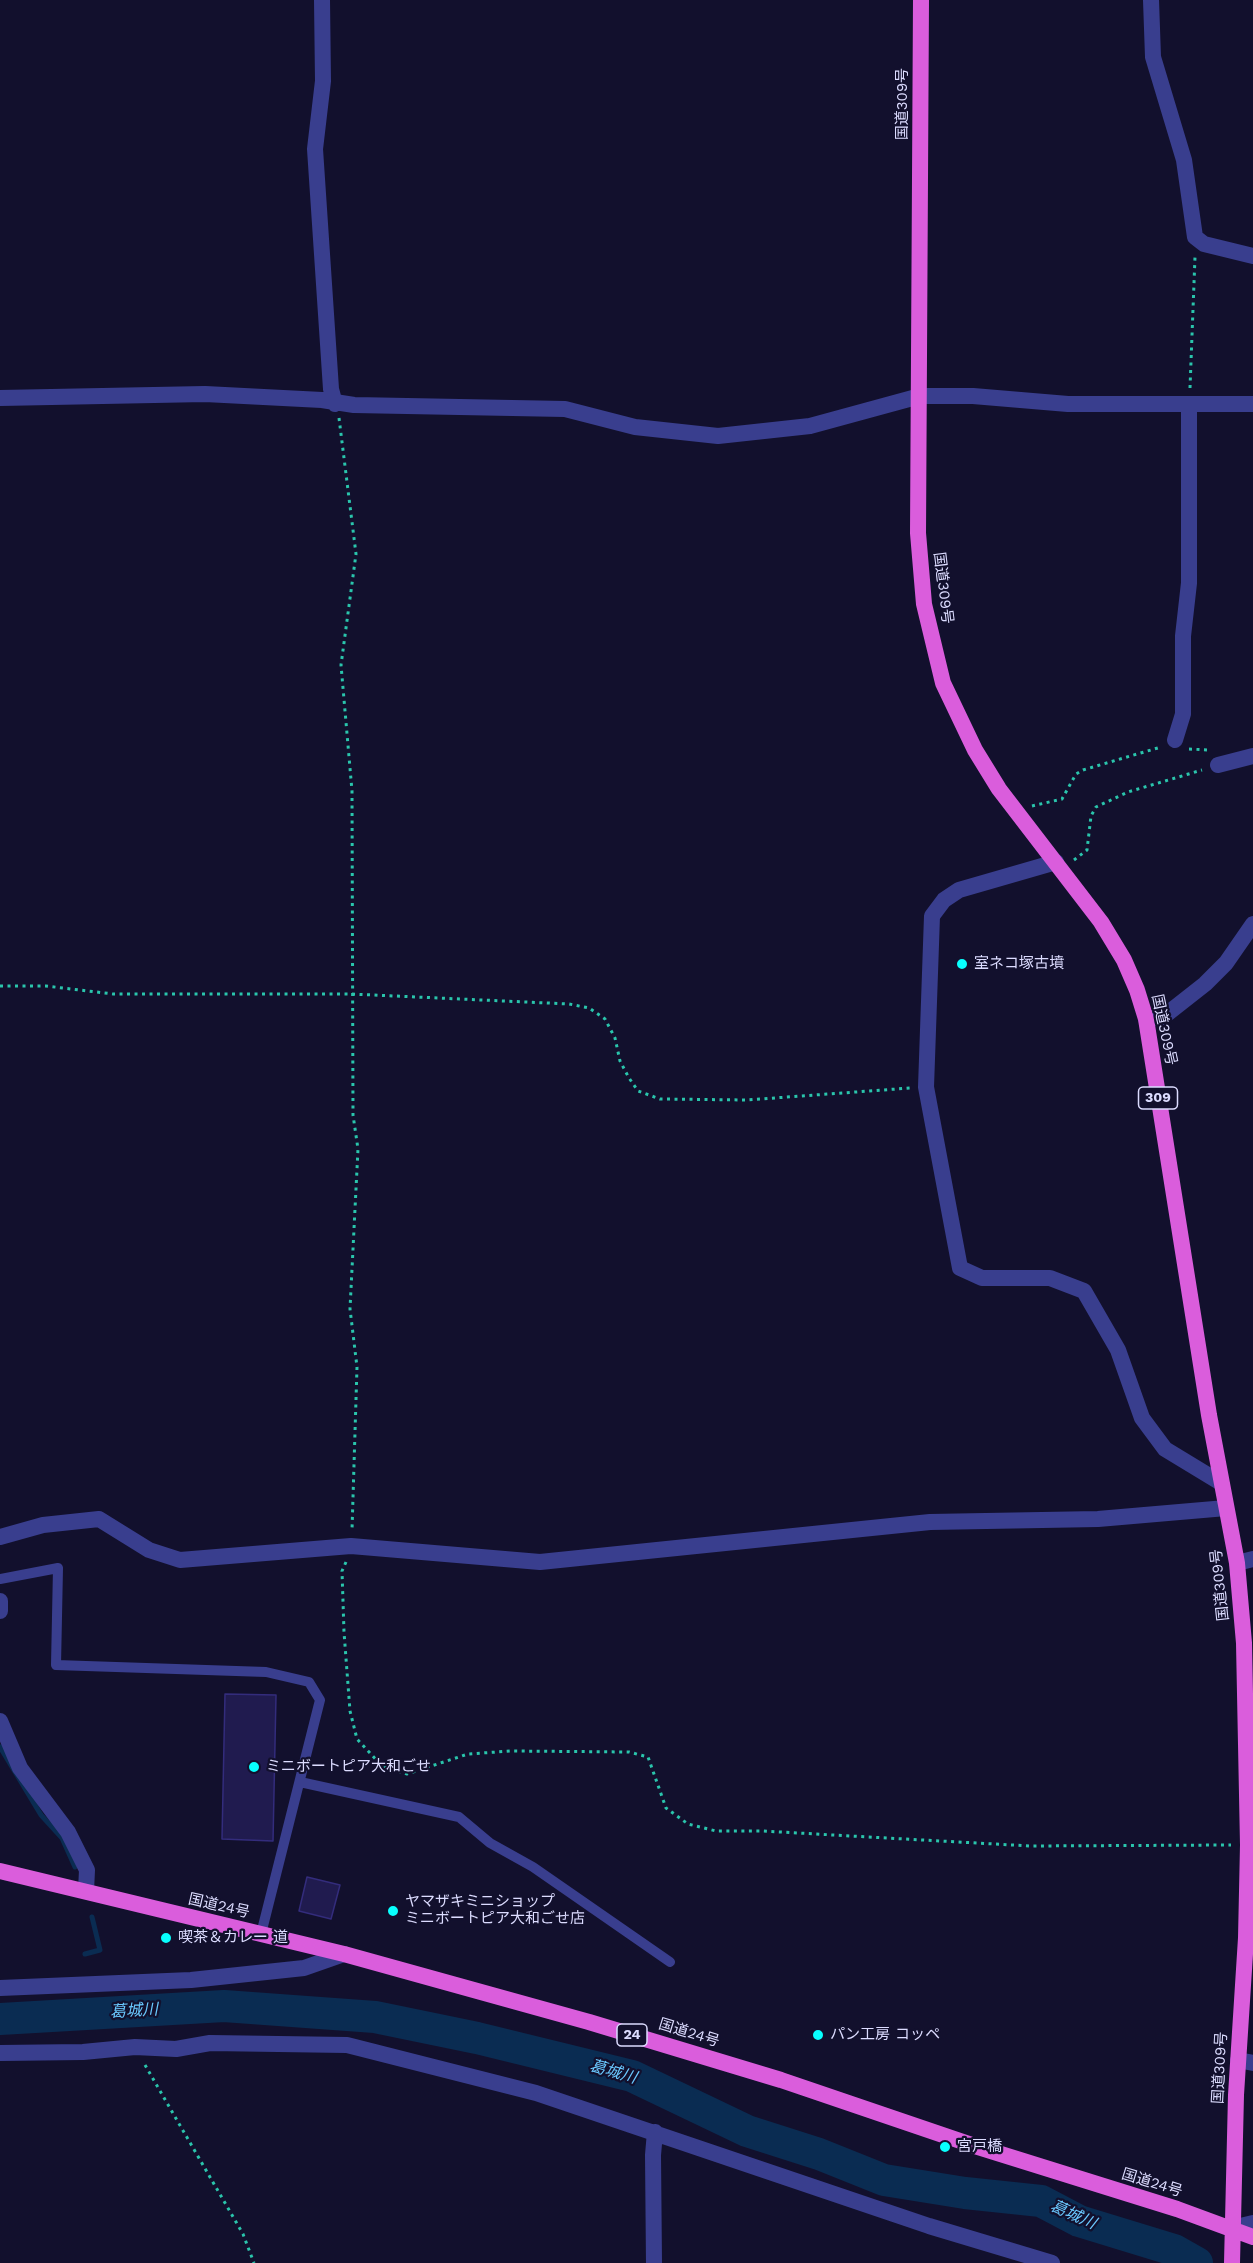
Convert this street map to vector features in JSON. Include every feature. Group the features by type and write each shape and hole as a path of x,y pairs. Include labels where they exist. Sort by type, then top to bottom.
{"highway":[{"name":"国道309号","path":"921,0 919,542 924,604 943,683 955,711 999,789 1101,922 1124,960 1146,1019 1221,1484 1226,1508 1245,1561 1250,1814 1246,1948 1246,2062 1232,2228 1232,2257"},
{"name":"国道24号","path":"0,1871 344,1954 530,2005 699,2055 1232,2228 1253,2237"}],"street":[{"path":"322,0 323,81 315,149 331,389 335,404"},
{"path":"1151,0 1153,57 1184,160 1195,237 1204,244 1253,256"},
{"path":"0,398 205,394 322,400 335,404 565,409 635,427 718,436 810,426 920,396 973,396 1068,404 1253,404"},
{"path":"1175,740 1183,714 1183,636 1189,582 1189,404"},
{"path":"1218,765 1253,756"},
{"path":"1059,865 959,890 944,900 933,916 926,1087 960,1268 982,1278 1050,1278 1084,1291 1118,1350 1142,1418 1165,1449 1221,1484"},
{"path":"1146,1019 1163,1017 1205,984 1226,963 1253,924"},
{"path":"0,1537 43,1525 99,1519 149,1550 180,1560 351,1546 540,1562 930,1522 1098,1519 1226,1508"},
{"path":"0,1601 0,1611"},
{"path":"0,1721 20,1768 68,1832 78,1851 87,1870 86,1891"},
{"path":"0,1988 190,1980 304,1968 344,1954"},
{"path":"0,2053 83,2052 135,2047 176,2049 210,2043 347,2045 536,2093 929,2226 1052,2263"},
{"path":"654,2263 653,2155 656,2132"},
{"path":"1232,2228 1253,2223"}],"lane":[{"path":"0,1579 58,1568 56,1665 266,1672 309,1682 320,1700 261,1934"},
{"path":"300,1782 459,1817 490,1843 533,1867 670,1962"}],"path":[{"path":"1189,404 1195,237"},
{"path":"335,404 339,414 356,554 341,666 352,791 353,1115 358,1149 350,1309 357,1367 351,1546 342,1571 350,1711 357,1739 382,1766 408,1774 468,1754 511,1751 629,1752 648,1756 666,1808 688,1824 716,1831 762,1831 1030,1846 1248,1845"},
{"path":"1015,810 1062,799 1076,774 1083,770 1153,750 1175,740"},
{"path":"1059,865 1087,850 1091,816 1096,807 1128,792 1218,765"},
{"path":"0,986 46,986 113,994 351,994 568,1004 589,1008 605,1019 615,1038 620,1061 638,1091 660,1100 747,1100 926,1087"},
{"path":"135,2047 243,2234 254,2263"}],"building":[{"path":"225,1694 276,1695 273,1841 222,1839"},
{"path":"307,1877 340,1885 331,1919 299,1911"}],"waterway":[{"path":"0,1747 41,1815 62,1838 75,1867"},
{"path":"85,1954 100,1950 92,1917"},
{"name":"葛城川","path":"0,2019 224,2006 375,2017 477,2038 632,2076 747,2131 819,2154 884,2180 965,2193 1041,2201 1079,2221 1174,2250 1197,2263"}],"place":[{"name":"室ネコ塚古墳","path":"962,964"},
{"name":"ミニボートピア大和ごせ","path":"254,1767"},
{"name":"ヤマザキミニショップ ミニボートピア大和ごせ店","path":"393,1911"},
{"name":"喫茶＆カレー 道","path":"166,1938"},
{"name":"パン工房 コッペ","path":"818,2035"},
{"name":"宮戸橋","path":"945,2147"}]}
